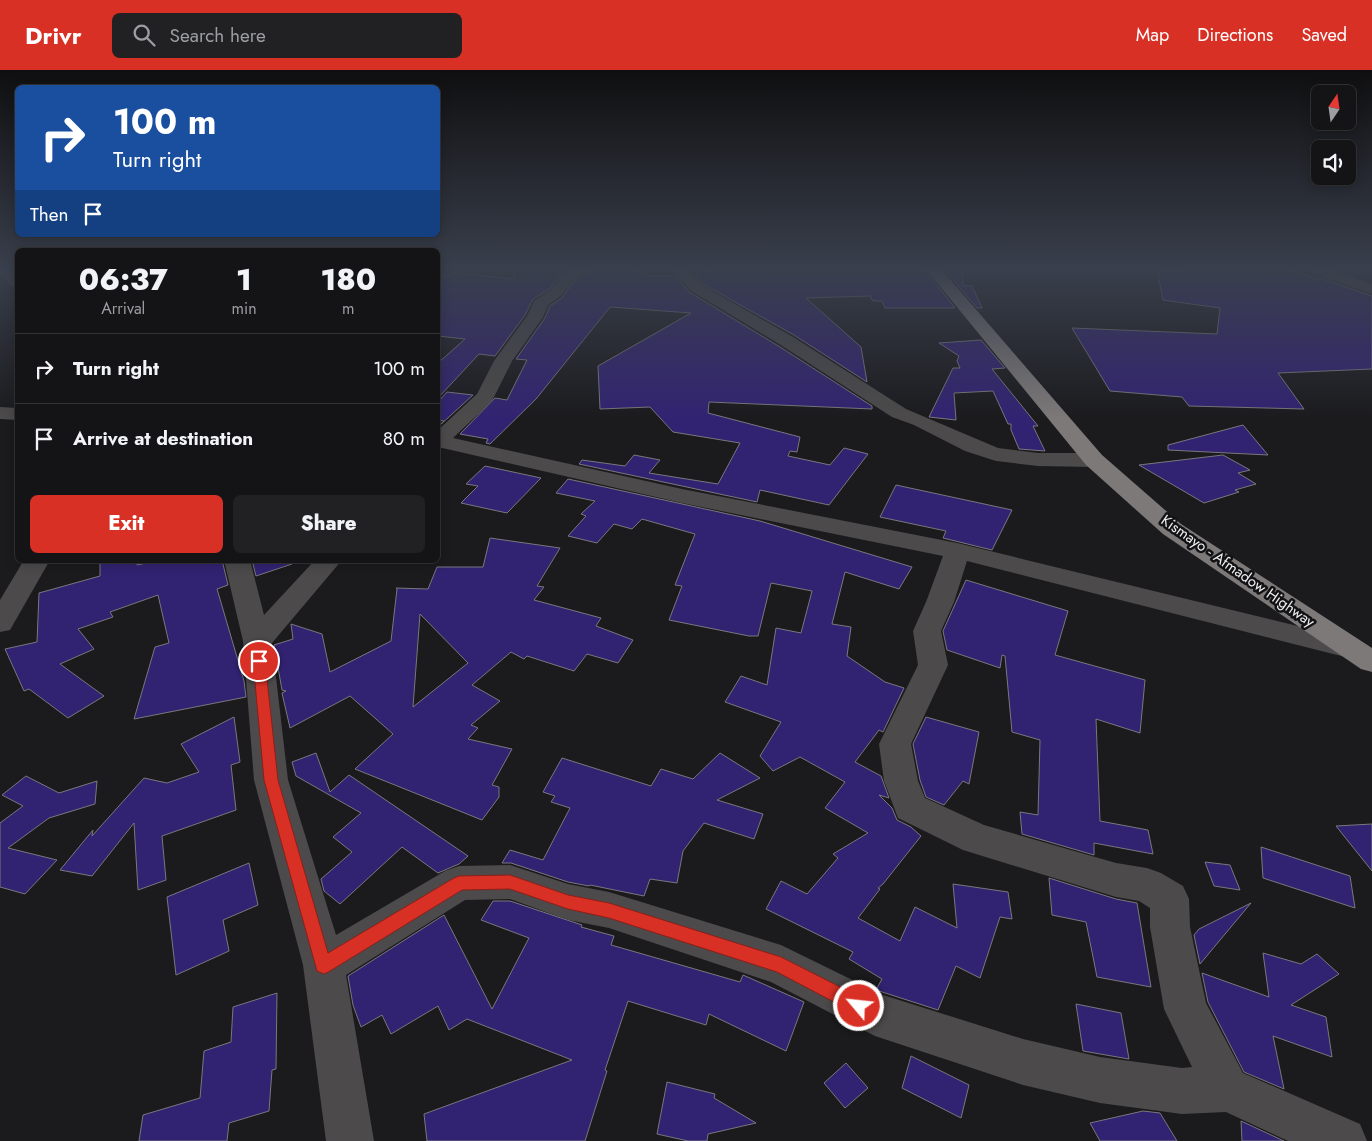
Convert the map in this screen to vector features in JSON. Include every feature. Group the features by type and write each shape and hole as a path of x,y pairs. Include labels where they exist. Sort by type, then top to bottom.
{"main road":[{"name":"Kismayo - Afmadow Highway","path":"974,319 1094,460 1172,529 1372,662"}],"street":[{"path":"440,439 484,397 503,360 534,319"},
{"path":"749,319 899,413 914,418 982,450 1002,456 1094,460"},
{"path":"0,413 15,414"},
{"path":"440,441 682,496 957,552 1349,648"},
{"path":"957,552 940,602 927,630 933,665 896,744 901,781 911,808 976,839 1116,880 1147,885 1169,900 1170,927 1186,1009 1228,1090"},
{"path":"0,623 35,563"},
{"path":"238,563 257,641 271,780 324,966 350,1141"},
{"path":"257,641 326,563"},
{"path":"324,966 459,883 510,882 568,902 609,910 781,965 875,1014 1023,1062 1118,1083 1182,1091 1228,1090 1342,1141"}],"building":[{"path":"440,319 522,319 495,356 479,354 440,396 440,361 465,339 440,336"},
{"path":"544,319 600,319 536,399 490,444 486,443 488,439 460,434 495,398 507,400 527,360 516,359"},
{"path":"681,319 734,319 872,406 872,409 709,402 708,413 800,437 797,452 790,451 788,456 830,465 844,448 868,454 829,505 760,490 757,502 579,464 582,460 625,466 634,455 660,460 649,473 718,484 740,443 673,432 650,407 600,409 598,366"},
{"path":"765,319 830,319 861,347 867,382"},
{"path":"1219,319 1372,319 1372,369 1278,373 1304,409 1189,406 1182,397 1110,391 1072,328 1217,334"},
{"path":"981,340 1005,368 992,369 1038,426 1033,426 1045,451 1019,449 1011,430 1011,424 1008,424 993,391 954,393 956,420 929,417 953,368 960,368 957,361 959,356 939,343"},
{"path":"447,392 473,395 440,425 444,421 440,420 440,400"},
{"path":"1243,425 1268,455 1168,450 1168,445"},
{"path":"1223,455 1250,470 1238,473 1256,484 1235,490 1239,492 1204,503 1139,465"},
{"path":"485,466 541,478 507,513 461,503 478,486 466,484"},
{"path":"568,479 760,521 912,567 899,589 845,572 832,624 851,627 847,656 885,682 904,688 883,732 879,730 855,762 881,776 889,798 879,795 892,808 897,820 911,827 921,836 878,888 880,889 858,918 900,941 915,907 957,928 953,884 1008,892 1012,919 1000,917 980,978 956,966 938,1010 876,990 882,979 849,959 853,952 766,909 781,881 807,894 838,858 833,854 868,833 825,808 845,782 800,757 773,771 760,756 781,722 725,702 741,676 767,685 776,628 801,633 812,591 771,583 758,636 749,636 669,620 682,586 675,585 695,534 642,519 632,529 614,524 597,543 568,536 586,516 581,514 595,501 556,493"},
{"path":"896,485 1012,510 992,550 943,538 946,531 880,517"},
{"path":"490,538 560,548 537,586 544,587 534,600 601,618 596,626 633,640 618,663 587,654 574,671 527,656 524,659 511,652 472,685 500,701 471,725 478,728 468,739 512,749 492,785 499,787 499,797 482,820 355,769 393,734 350,696 290,728 282,693 286,691 282,690 274,645 293,639 291,624 322,634 330,672 391,641 396,588 428,589 437,567 483,567","holes":["420,614 468,663 413,707"]},
{"path":"100,563 137,563 137,565 147,563 223,563 228,585 217,589 244,681 246,697 134,719 155,647 169,643 158,595 110,612 113,617 78,629 94,649 60,664 104,696 68,718 29,689 24,691 5,649 37,642 39,593 100,576"},
{"path":"253,563 292,563 292,564 256,576"},
{"path":"966,580 1068,611 1055,655 1145,680 1140,733 1096,719 1100,821 1148,830 1153,854 1094,843 1094,855 1022,834 1020,812 1038,815 1040,740 1012,732 1005,656 1002,655 1000,668 947,650 943,631"},
{"path":"234,717 240,762 231,765 236,810 162,836 166,880 138,890 134,823 92,876 60,870 93,830 92,836 144,778 167,783 199,772 181,744"},
{"path":"926,717 979,732 969,784 963,781 944,805 926,797 920,780 913,744"},
{"path":"316,753 330,792 349,775 468,856 459,864 438,873 402,847 340,904 324,891 321,879 352,852 333,837 361,813 296,776 292,762"},
{"path":"720,753 760,778 717,800 763,814 754,839 704,823 683,851 677,883 650,879 644,896 568,882 511,863 502,863 510,850 543,860 570,808 551,802 555,796 543,792 562,758 651,786 661,769 693,779"},
{"path":"26,776 59,793 97,781 95,804 49,818 8,848 57,860 25,894 0,887 0,823 23,806 2,795"},
{"path":"1372,824 1372,871 1336,826"},
{"path":"1261,847 1350,876 1355,908 1263,878"},
{"path":"1205,862 1230,865 1240,890 1214,886"},
{"path":"249,863 258,905 223,920 229,951 176,975 167,897"},
{"path":"1049,878 1116,899 1137,903 1151,987 1097,977 1086,922 1052,915"},
{"path":"493,901 510,901 582,925 581,927 614,936 611,945 740,982 743,975 804,1002 786,1051 709,1014 706,1025 628,1001 605,1070 607,1071 585,1141 427,1141 424,1114 572,1060 467,1019 449,1030 438,1006 391,1034 382,1015 361,1027 353,1005 348,976 444,915 492,1009 529,938 481,920"},
{"path":"1251,903 1200,964 1194,935 1199,929"},
{"path":"1263,953 1301,964 1317,954 1339,974 1291,1005 1326,1017 1332,1057 1273,1036 1284,1089 1244,1072 1208,1002 1202,973 1269,997"},
{"path":"277,993 276,1069 272,1070 269,1111 229,1123 227,1141 139,1141 143,1115 200,1098 204,1051 231,1042 233,1007"},
{"path":"1076,1004 1121,1013 1129,1059 1083,1051"},
{"path":"911,1056 969,1085 961,1118 902,1088"},
{"path":"846,1063 868,1088 845,1108 824,1083"},
{"path":"667,1082 715,1094 714,1098 756,1123 708,1134 707,1141 688,1141 657,1134"},
{"path":"1143,1111 1160,1113 1177,1141 1100,1141 1090,1123"},
{"path":"1241,1121 1284,1141 1242,1141"}],"route":[{"path":"259,661 271,780 324,966 459,883 510,882 568,902 609,910 781,965 859,1006"}]}
